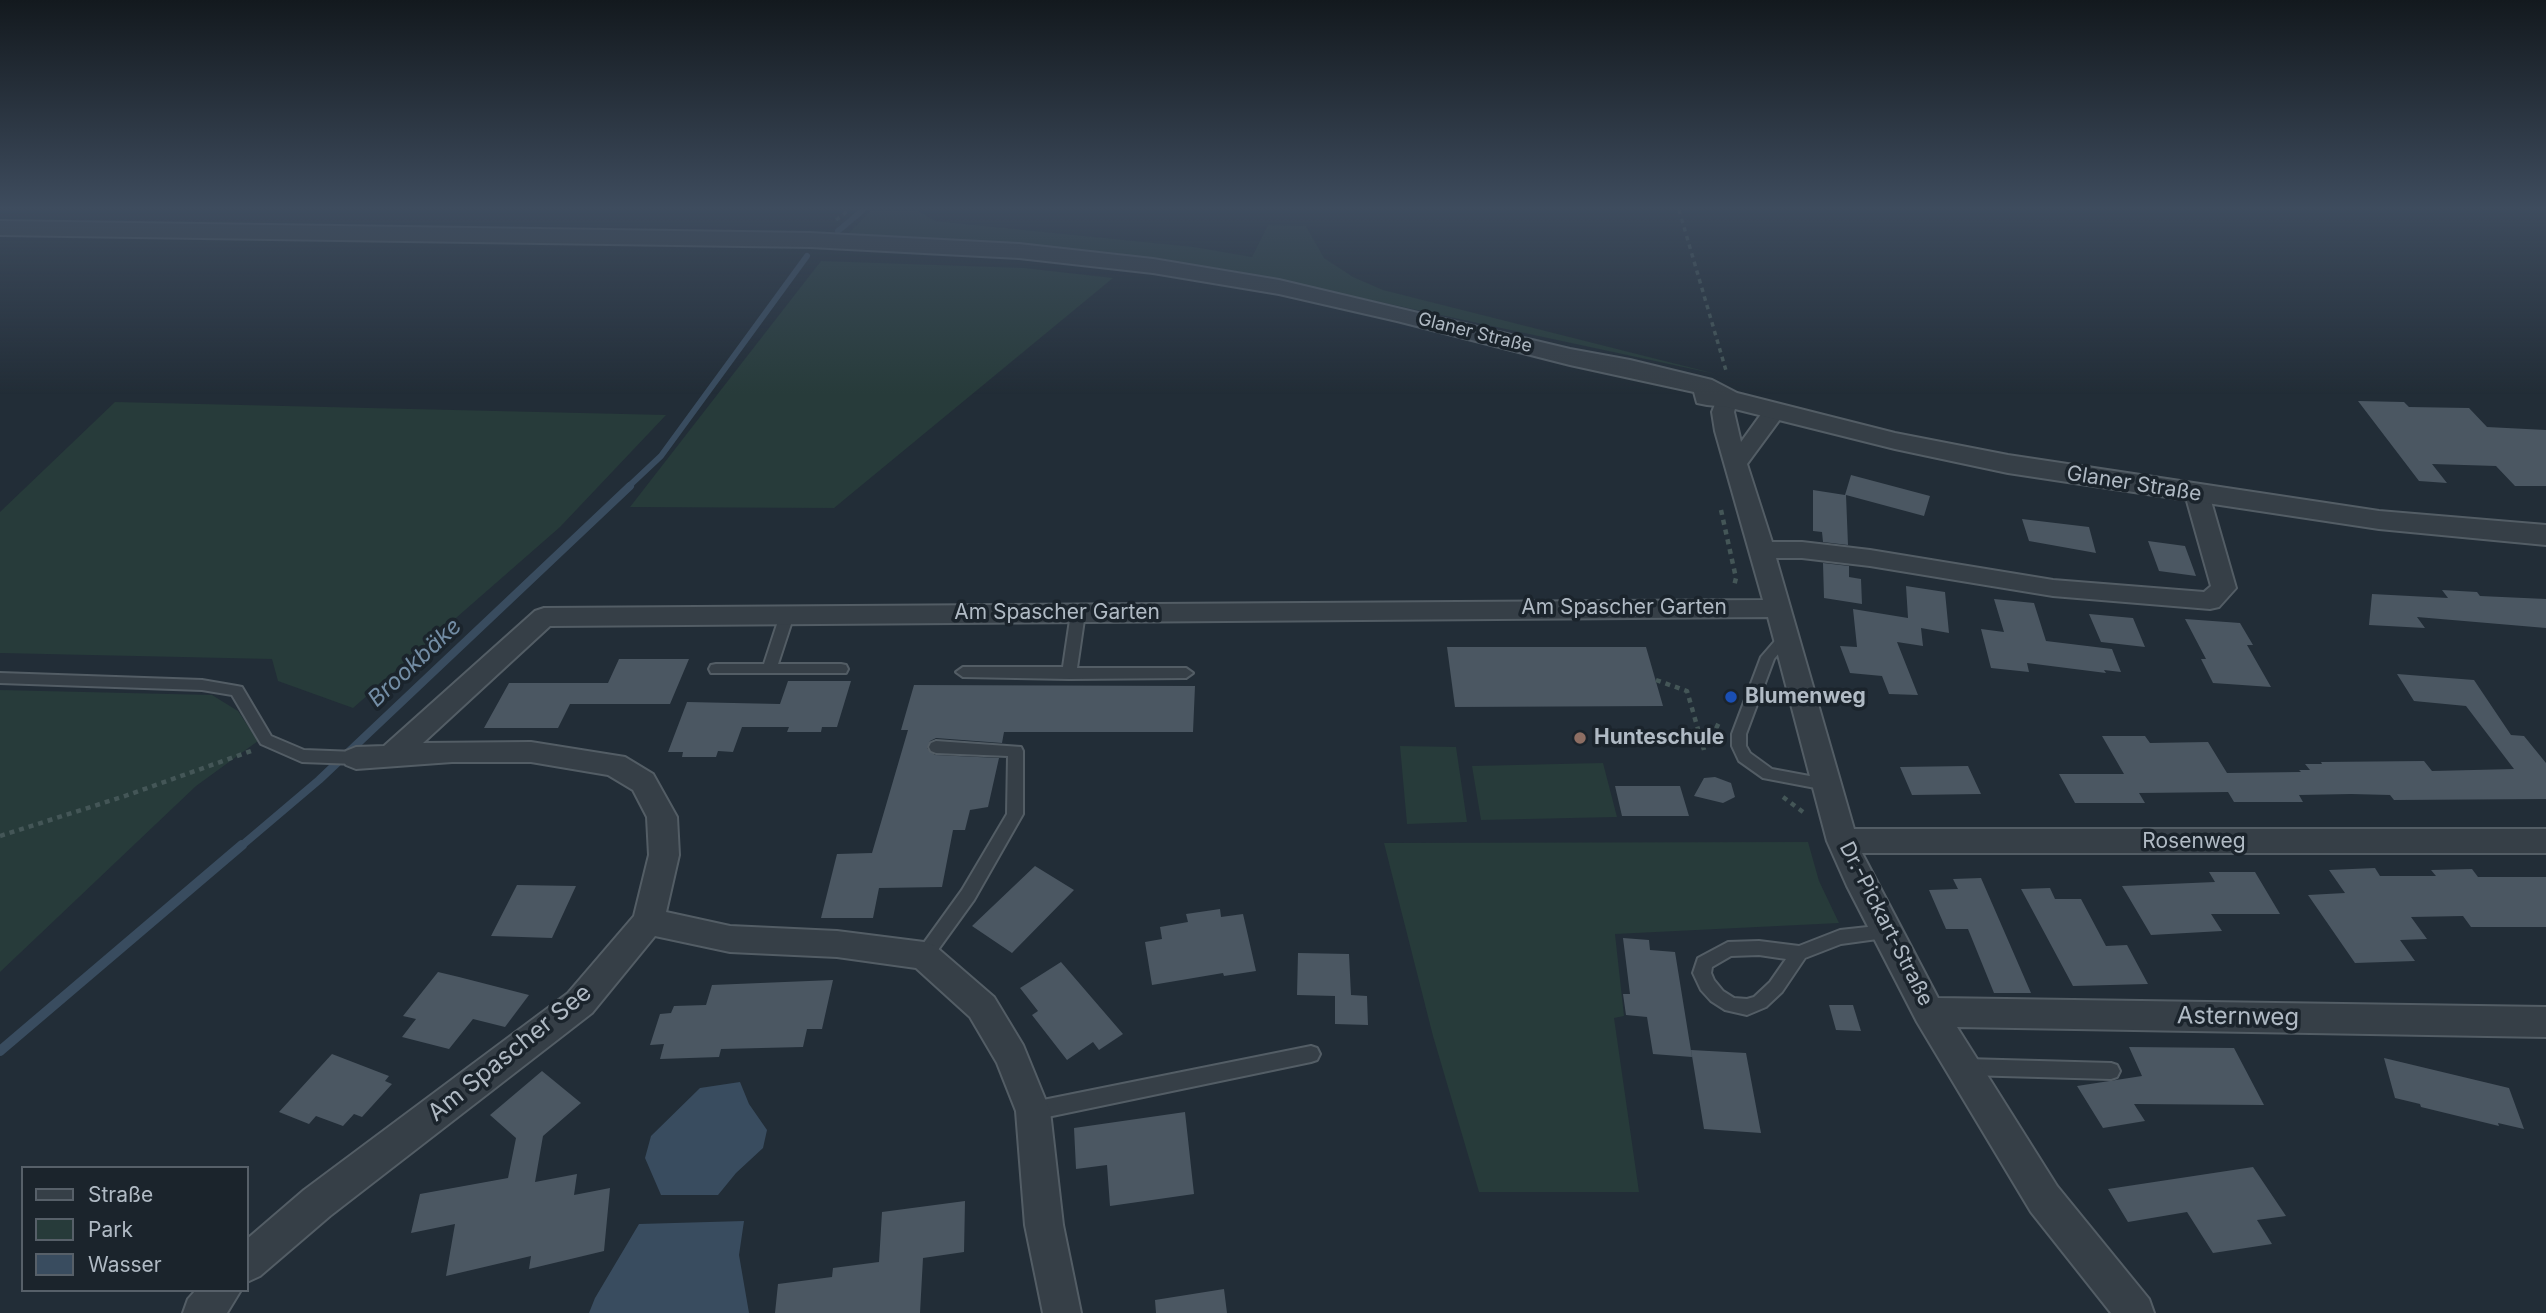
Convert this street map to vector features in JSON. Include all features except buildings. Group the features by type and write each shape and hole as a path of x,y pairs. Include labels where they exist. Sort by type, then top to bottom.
{"street":[{"name":"Glaner Straße","path":"1183,271 1279,288 1399,314 1570,356 1697,397 1727,399 1895,441 2008,464 2435,527 2546,535"},
{"name":"Dr.-Pickart-Straße","path":"1727,399 1723,411 1736,464 1842,841 1929,1012 1966,1067 2044,1199"},
{"path":"1736,464 1775,411"},
{"path":"1762,550 1829,553 2053,588 2210,601 2224,588 2197,494"},
{"name":"Am Spascher Garten","path":"392,755 544,617 1776,607"},
{"name":"Am Spascher See","path":"248,1262 317,1203 580,1003 648,921 664,855 662,817 643,782 615,765 531,752 356,758"},
{"name":"Rosenweg","path":"1842,841 2546,841"},
{"path":"648,921 730,939 837,944 924,956 982,1007 1011,1056 1032,1111 1044,1225 1062,1313"},
{"name":"Asternweg","path":"1929,1012 2546,1022"},
{"path":"2044,1199 2135,1313"},
{"path":"202,1313 220,1292"}],"lane":[{"path":"1069,674 1078,613"},
{"path":"769,668 787,615"},
{"path":"1785,638 1768,657 1739,734 1739,746 1744,757 1769,774 1826,784"},
{"path":"716,669 841,668"},
{"path":"963,673 1185,673"},
{"path":"0,678 202,685 236,691 266,740 302,756 356,758"},
{"path":"924,956 968,895 1015,814 1016,751 936,747"},
{"path":"1798,953 1776,987 1759,1002 1747,1007 1731,1005 1717,996 1707,985 1702,972 1704,963 1728,948 1759,948 1798,953 1840,937 1886,932"},
{"path":"1032,1111 1311,1054"},
{"path":"1966,1067 2111,1071"}],"path":[{"path":"1697,271 1728,377 1730,390 1727,399"},
{"path":"1719,504 1736,578 1735,585 1725,591 1729,608"},
{"path":"1656,680 1676,685 1686,691 1704,750"},
{"path":"0,836 125,796 251,751 266,740"}],"green space":[{"path":"813,271 1053,271 1113,278 834,508 630,507"},
{"path":"1236,271 1344,271 1383,290 1716,374"},
{"path":"115,402 666,415 560,527 353,708 278,681 272,659 0,653 0,512"},
{"path":"0,690 212,695 238,711 258,741 196,786 0,972"},
{"path":"1400,746 1456,747 1467,822 1407,824"},
{"path":"1603,763 1617,817 1481,820 1472,766"},
{"path":"1808,842 1819,881 1839,923 1615,934 1624,1016 1614,1018 1639,1192 1479,1192 1433,1036 1384,843"}],"water":[{"path":"740,1082 749,1104 767,1130 763,1148 736,1173 718,1195 661,1195 645,1158 651,1136 700,1088"},
{"path":"744,1221 739,1255 749,1313 589,1313 595,1298 639,1224"}],"waterway":[{"name":"Brookbäke","path":"628,487 661,456 796,271"},
{"name":"Brookbäke","path":"240,847 319,780 630,486"},
{"name":"Brookbäke","path":"0,1051 242,845"}],"place":[{"name":"Blumenweg","path":"1731,697"},
{"name":"Hunteschule","path":"1580,738"}]}
